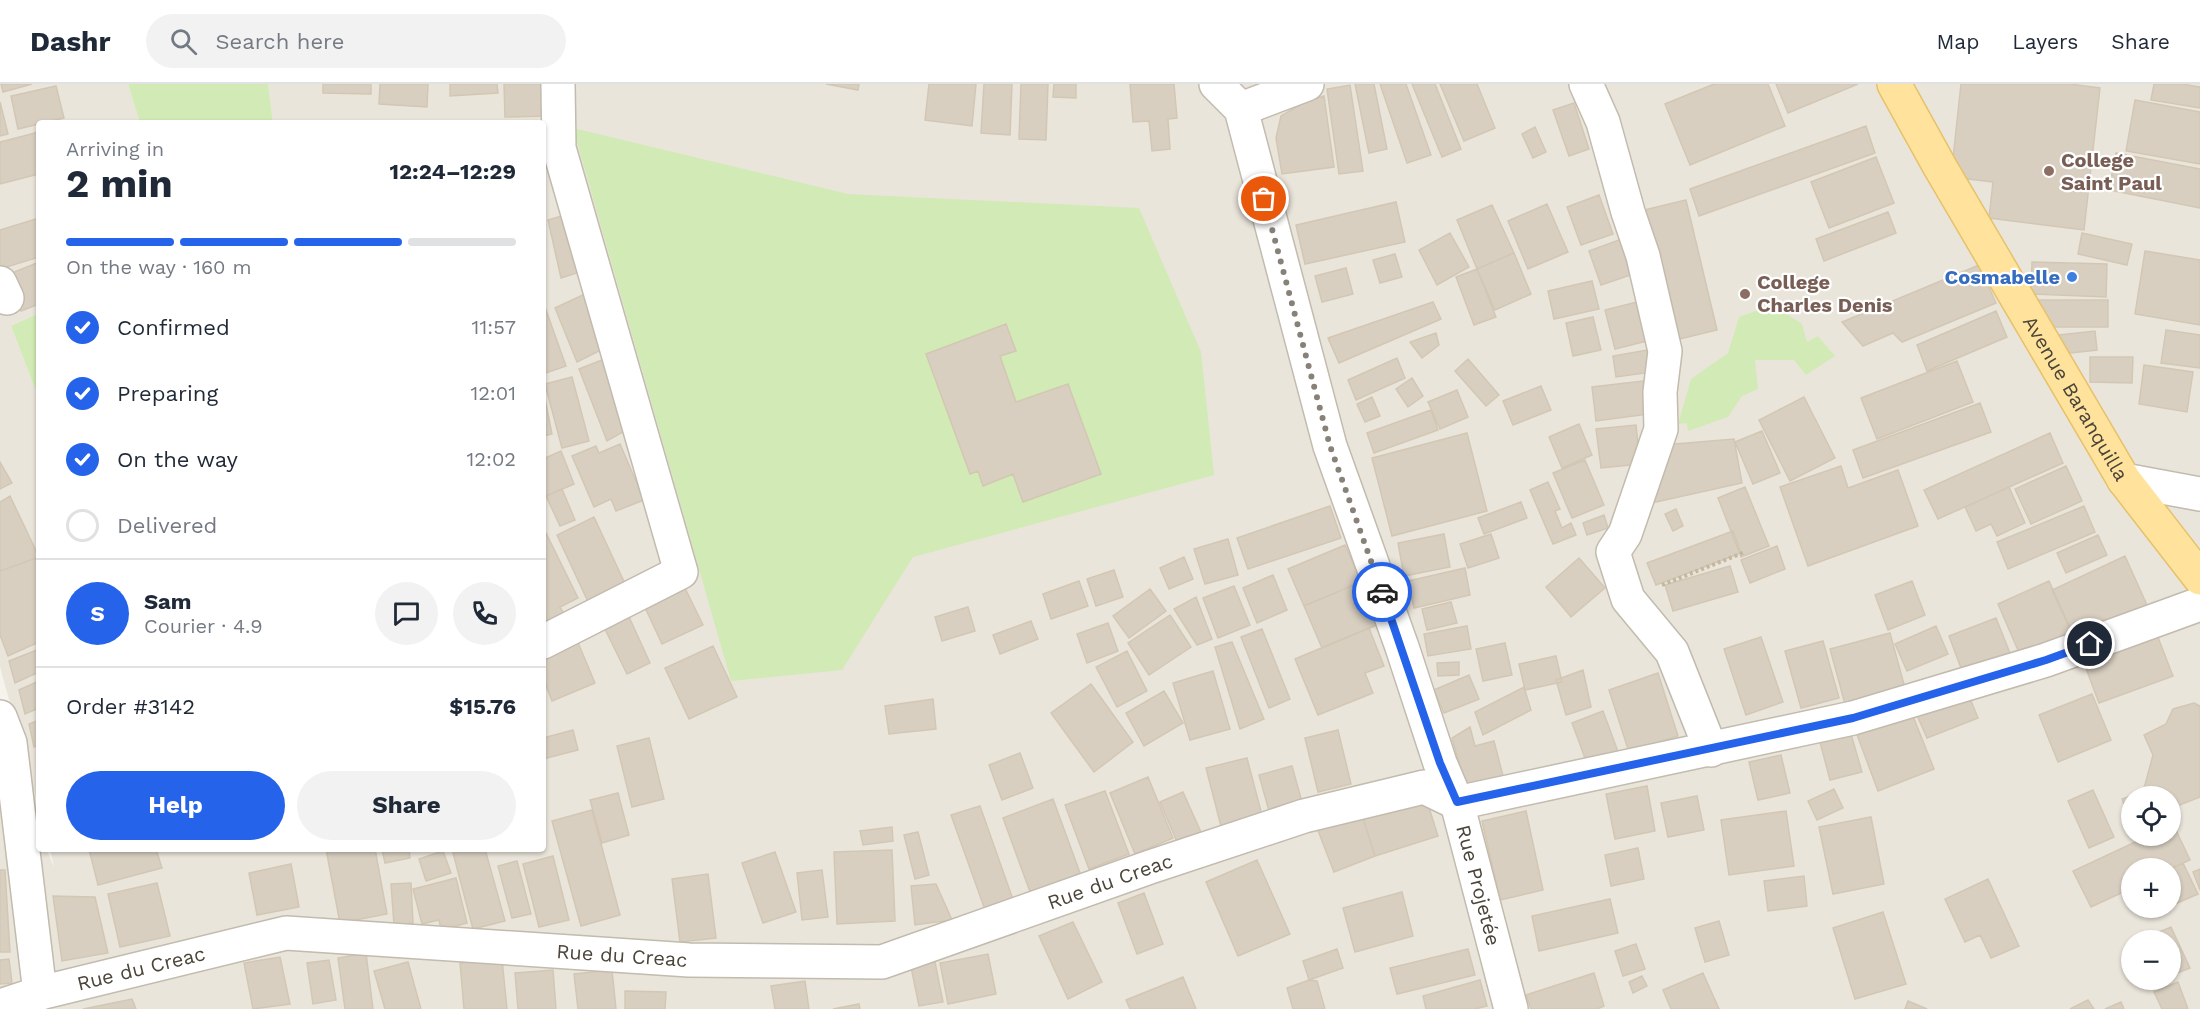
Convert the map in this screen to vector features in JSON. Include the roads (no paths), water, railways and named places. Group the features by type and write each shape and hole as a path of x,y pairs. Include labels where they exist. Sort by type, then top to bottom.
{"main road":[{"name":"Avenue Baranquilla","path":"1894,84 2124,480 2200,578"}],"street":[{"path":"546,640 681,572 559,148 558,84"},
{"name":"Rue Projetée","path":"1216,84 1240,109 1330,446 1402,647 1440,763 1457,802 1511,1009"},
{"path":"1240,109 1307,84"},
{"path":"1586,84 1603,122 1643,256 1665,351 1660,392 1661,429 1625,534 1613,552 1628,599 1672,652 1711,750"},
{"path":"2124,480 2200,494"},
{"path":"1457,802 1711,750 1853,718 2046,660 2200,604"},
{"path":"0,717 10,743 40,993"},
{"name":"Rue du Creac","path":"0,1006 40,993 286,933 689,960 882,962 1150,867 1304,816 1424,787 1457,802"}],"place":[{"name":"College Saint Paul","path":"2049,171"},
{"name":"Cosmabelle","path":"2072,277"},
{"name":"College Charles Denis","path":"1745,294"}]}
